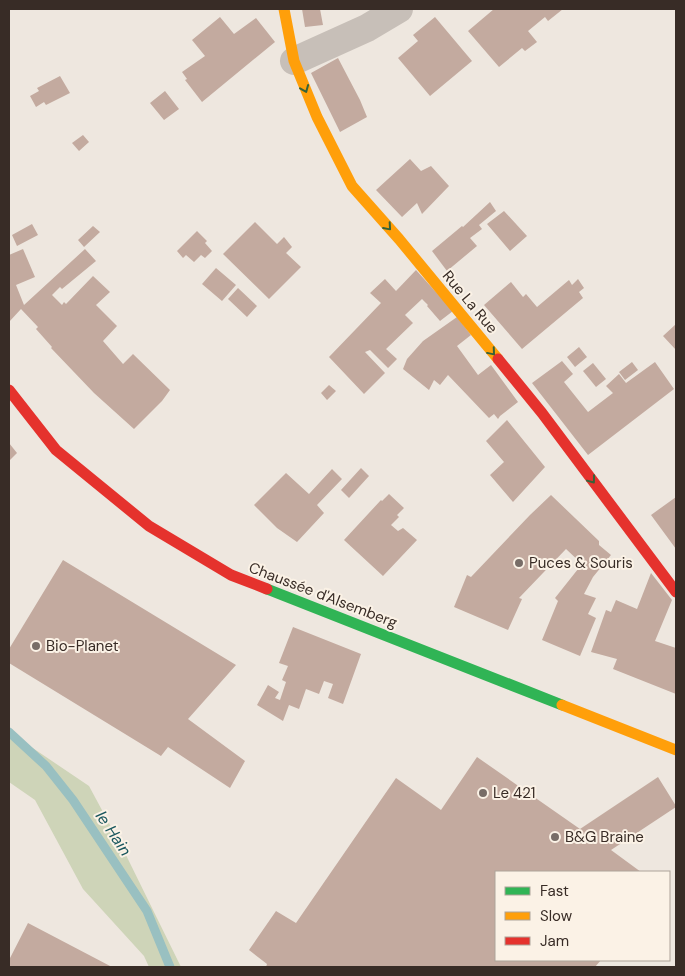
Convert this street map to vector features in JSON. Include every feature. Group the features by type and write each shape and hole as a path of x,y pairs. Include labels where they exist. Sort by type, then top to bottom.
{"main road":[{"name":"Rue La Rue","path":"284,9 294,61 317,117 352,186 399,239 542,413 676,592"},
{"name":"Chaussée d'Alsemberg","path":"9,390 56,450 149,526 231,575 676,750"}],"street":[{"path":"294,61 367,28 399,9"}],"green space":[{"path":"9,732 89,786 124,851 181,967 149,967 144,956 83,889 35,800 9,782"}],"building":[{"path":"302,9 320,9 323,25 305,27"},
{"path":"494,9 563,9 548,21 545,17 528,31 537,42 525,51 522,48 499,67 468,31"},
{"path":"220,17 234,34 256,18 275,42 202,102 185,80 187,79 182,72 205,56 192,40"},
{"path":"435,17 472,61 430,96 398,58 418,41 413,35"},
{"path":"338,58 367,117 340,132 311,73"},
{"path":"60,76 70,93 46,105 44,102 36,107 30,96 39,91 37,88"},
{"path":"165,91 179,109 164,120 150,103"},
{"path":"83,135 89,142 79,151 72,143"},
{"path":"410,159 421,171 431,166 449,186 422,214 417,203 402,217 376,190"},
{"path":"490,202 496,211 479,225 482,229 470,238 477,246 447,271 432,251 463,227"},
{"path":"504,211 527,236 510,251 487,224"},
{"path":"255,222 277,244 284,237 292,247 286,253 301,267 269,299 223,254"},
{"path":"32,224 38,235 17,246 12,235"},
{"path":"93,226 100,232 84,247 78,240"},
{"path":"197,231 207,241 205,243 212,251 205,258 201,255 194,262 186,255 183,258 177,251"},
{"path":"23,249 35,277 16,285 24,305 85,249 96,261 52,295 62,305 64,302 66,304 93,276 110,292 96,305 117,326 103,341 123,364 133,354 170,390 162,401 134,429 94,393 51,348 36,329 38,327 21,309 9,322 9,255"},
{"path":"216,268 236,285 222,301 202,284"},
{"path":"416,270 453,311 440,321 422,299 405,315 413,323 386,349 397,359 388,368 370,350 365,352 385,373 364,394 329,357 381,303 370,293 385,279 396,291"},
{"path":"578,279 584,288 579,292 583,298 522,349 484,305 511,282 523,297 526,294 537,307 569,280 572,285"},
{"path":"238,288 257,306 247,317 228,299"},
{"path":"457,317 471,335 457,346 478,375 491,365 518,402 498,419 494,414 489,418 448,375 440,385 434,380 429,390 403,369 407,359 423,341"},
{"path":"676,324 676,350 663,336"},
{"path":"579,347 587,357 575,367 567,357"},
{"path":"562,361 573,374 564,382 588,412 613,393 606,386 619,374 626,383 655,362 674,389 588,455 532,383"},
{"path":"632,362 638,370 625,380 619,372"},
{"path":"593,363 606,379 596,387 583,371"},
{"path":"329,385 336,391 327,400 321,393"},
{"path":"507,420 545,467 513,502 490,475 504,462 486,441"},
{"path":"9,443 17,453 9,461"},
{"path":"361,468 369,476 349,498 341,490"},
{"path":"332,469 342,479 317,505 324,513 297,542 277,528 254,505 286,473 309,494"},
{"path":"389,494 404,508 391,525 398,531 403,528 417,540 383,576 344,540 381,500"},
{"path":"551,495 611,555 593,577 584,594 596,598 588,614 596,618 580,656 542,640 558,601 555,598 582,564 566,549 519,598 522,599 508,630 454,607 467,575 471,577"},
{"path":"676,497 676,549 651,515"},
{"path":"63,560 236,665 188,719 245,761 230,788 168,747 161,756 9,663 9,649"},
{"path":"651,573 672,600 655,641 676,648 676,694 613,669 617,659 591,652 606,610 611,612 616,600 637,609"},
{"path":"293,627 361,654 343,704 328,698 333,684 324,681 319,694 306,689 299,709 289,705 283,721 257,705 268,685 279,692 275,698 280,700 286,682 282,680 288,666 279,663"},
{"path":"477,757 580,829 658,777 676,806 611,850 640,871 495,871 495,961 600,961 595,967 266,967 267,964 249,950 276,911 296,923 396,778 441,810"},
{"path":"28,923 112,967 9,967 9,960"}],"waterway":[{"name":"le Hain","path":"9,732 46,766 73,800 147,911 170,967"}],"traffic: fast":[{"path":"267,589 562,705"}],"traffic: slow":[{"path":"284,9 294,61 317,117 352,186 399,239 498,359"},
{"path":"562,705 676,750"}],"traffic: jam":[{"path":"498,359 542,413 676,592"},
{"path":"9,390 56,450 149,526 231,575 267,589"}],"place":[{"name":"Puces & Souris","path":"519,563"},
{"name":"Bio-Planet","path":"36,646"},
{"name":"Le 421","path":"483,793"},
{"name":"B&G Braine","path":"555,837"}]}
